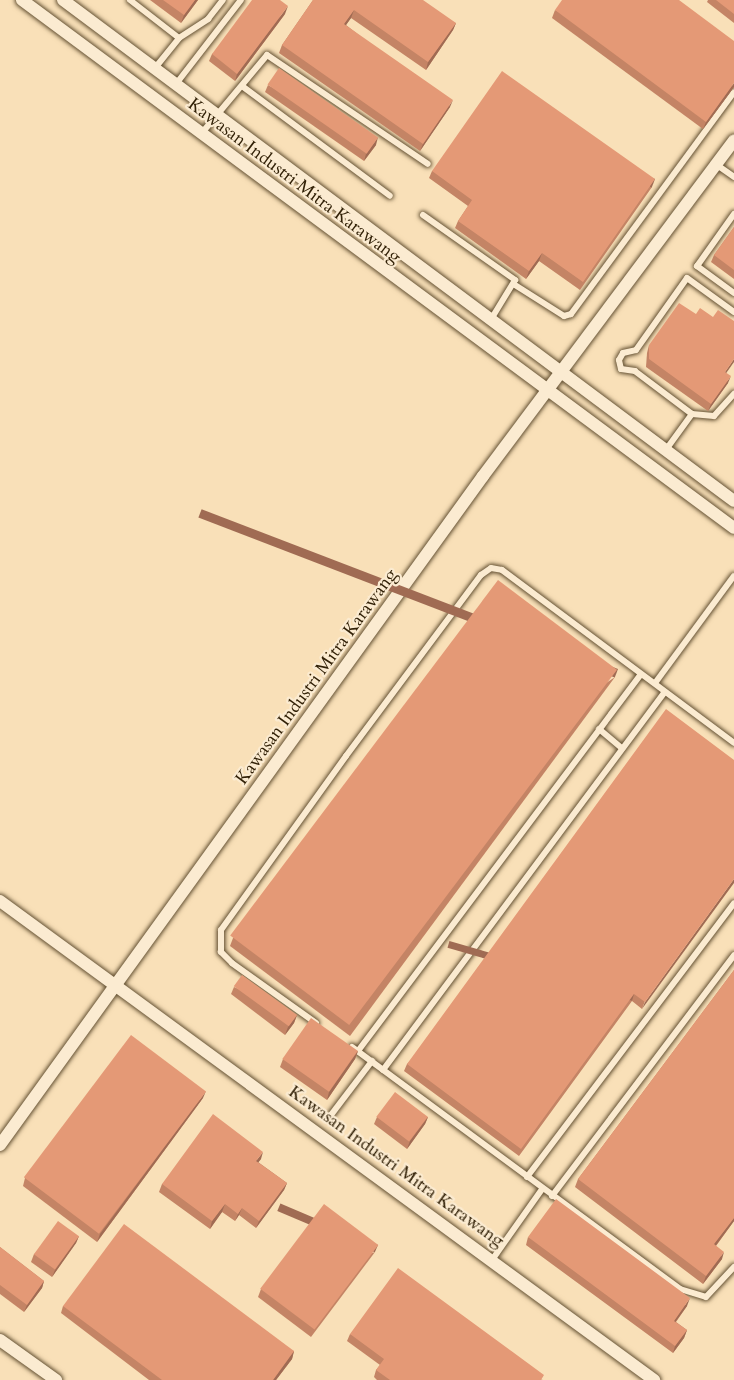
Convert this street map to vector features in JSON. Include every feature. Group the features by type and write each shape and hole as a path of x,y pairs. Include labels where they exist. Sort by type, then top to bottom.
{"street":[{"name":"Kawasan Industri Mitra Karawang","path":"22,0 734,528"},
{"name":"Kawasan Industri Mitra Karawang","path":"63,0 490,321 561,369 665,451 734,501"},
{"path":"546,390 734,141"},
{"name":"Kawasan Industri Mitra Karawang","path":"0,1145 546,390"},
{"name":"Kawasan Industri Mitra Karawang","path":"0,902 117,984 654,1380"},
{"path":"0,1340 56,1380"}],"lane":[{"path":"130,0 179,38"},
{"path":"155,68 179,38 208,19 223,0"},
{"path":"176,84 241,0"},
{"path":"201,134 219,116 267,55 428,164"},
{"path":"242,86 390,196"},
{"path":"423,215 512,276 515,285 564,316 571,314 734,92"},
{"path":"716,164 734,177"},
{"path":"734,214 697,266 734,293"},
{"path":"734,312 687,278 636,350 623,353 619,360 621,369 635,371 692,414 714,416 734,394"},
{"path":"490,321 515,285"},
{"path":"665,451 692,414"},
{"path":"323,1028 232,963 221,952 221,930 481,575 490,568 502,570 655,683 664,693 734,742"},
{"path":"655,683 734,576"},
{"path":"358,1051 641,674"},
{"path":"383,1070 664,693"},
{"path":"599,729 622,748"},
{"path":"527,1178 734,903"},
{"path":"552,1196 734,955"},
{"path":"341,1040 542,1189 689,1294 706,1297 734,1267"},
{"path":"331,1115 372,1061"},
{"path":"492,1260 542,1189"}],"building":[{"path":"163,0 195,0 184,15"},
{"path":"252,0 280,0 288,6 237,74 212,54"},
{"path":"313,0 423,0 456,23 428,62 354,10 344,24 453,100 423,144 282,45"},
{"path":"562,0 679,0 734,41 734,83 706,122 555,10"},
{"path":"716,0 734,0 734,14"},
{"path":"279,68 378,137 367,154 268,84"},
{"path":"502,71 655,179 583,282 542,253 529,271 458,221 472,200 432,171"},
{"path":"734,227 734,270 714,255"},
{"path":"679,303 696,314 700,308 713,317 718,310 734,321 734,359 725,372 731,376 711,404 649,359 649,345"},
{"path":"498,580 617,670 349,1025 230,935"},
{"path":"666,709 734,760 734,879 645,1002 634,994 521,1149 407,1064"},
{"path":"734,970 734,1218 714,1244 724,1252 706,1276 578,1179"},
{"path":"242,975 297,1015 289,1026 234,986"},
{"path":"311,1018 358,1051 329,1092 282,1059"},
{"path":"131,1035 206,1092 99,1234 24,1177"},
{"path":"395,1092 428,1117 409,1141 376,1117"},
{"path":"213,1114 263,1152 256,1161 287,1183 259,1221 242,1208 238,1214 225,1204 212,1221 162,1184"},
{"path":"556,1199 690,1298 674,1321 687,1330 675,1346 528,1237"},
{"path":"324,1204 378,1245 315,1330 260,1289"},
{"path":"58,1221 79,1236 55,1269 34,1254"},
{"path":"124,1224 294,1351 273,1380 162,1380 63,1306"},
{"path":"0,1247 44,1281 27,1305 0,1285"},
{"path":"398,1268 544,1375 541,1380 390,1380 376,1370 384,1359 350,1334"}]}
